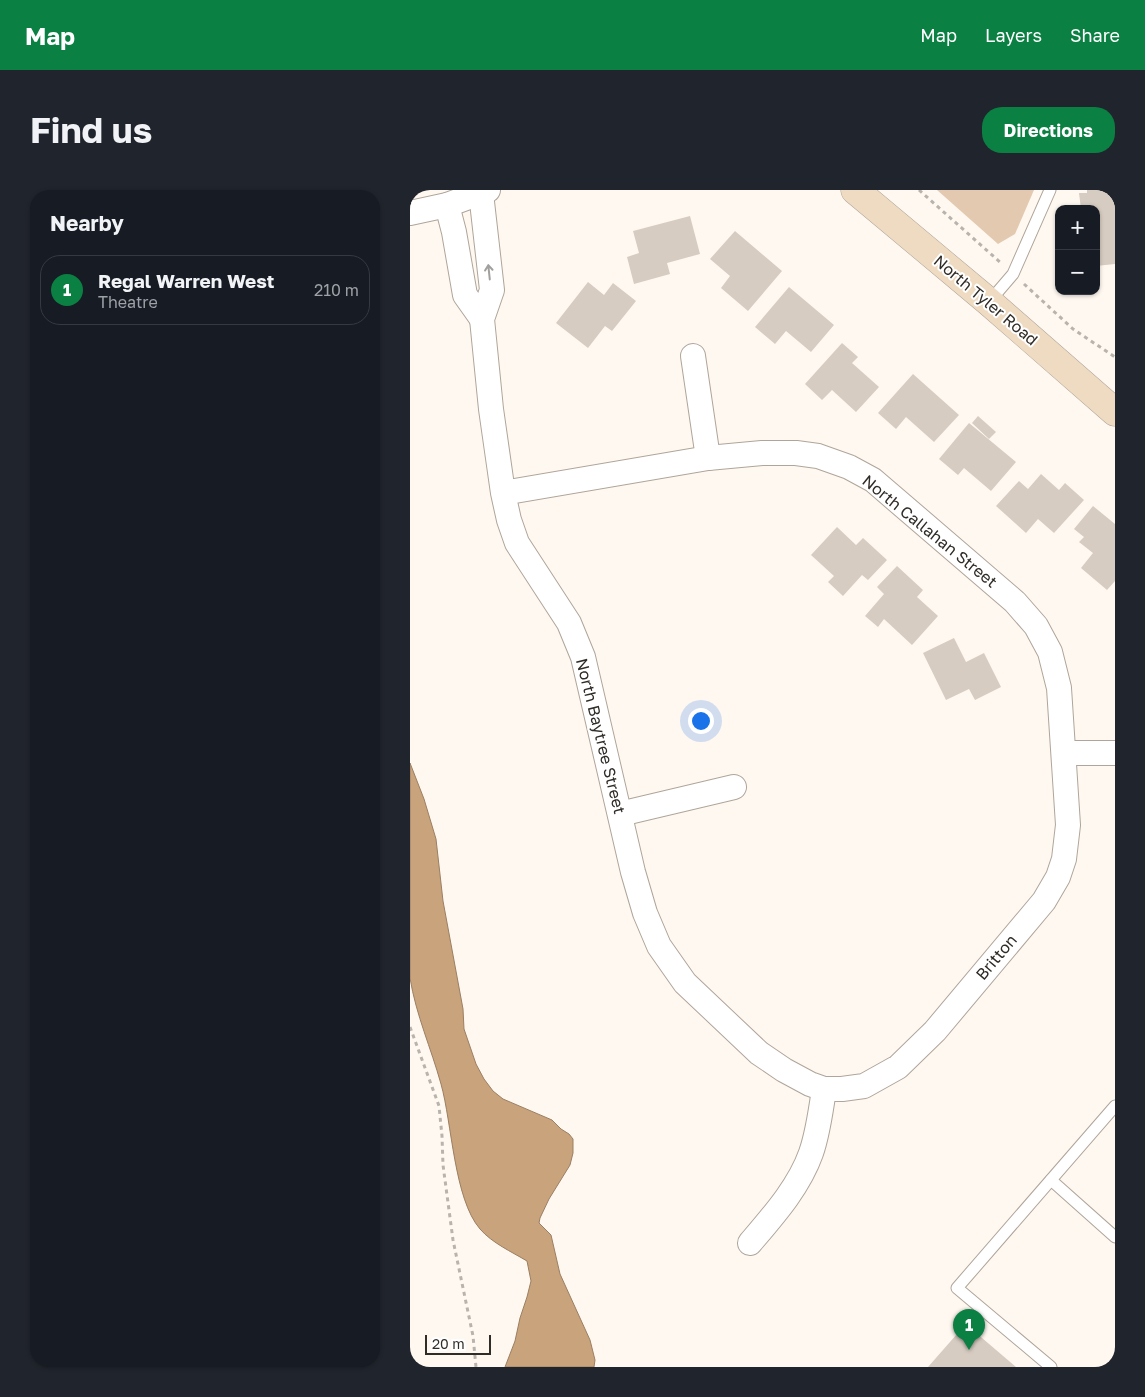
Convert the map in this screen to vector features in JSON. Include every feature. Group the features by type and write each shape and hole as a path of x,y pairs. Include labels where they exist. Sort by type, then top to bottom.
{"main road":[{"name":"North Tyler Road","path":"855,190 1113,407"}],"street":[{"path":"410,213 447,205 484,192"},
{"name":"North Baytree Street","path":"484,192 492,290 482,319 491,408 503,494 509,520 518,543 570,623 582,657 633,872 645,913 659,946 684,983 759,1053 784,1070 824,1089"},
{"name":"North Baytree Street","path":"447,205 454,232 465,295 482,319"},
{"path":"692,356 708,458"},
{"name":"North Callahan Street","path":"503,494 708,458 762,453 796,453 818,456 849,467 873,480 985,574 1015,602 1036,626 1050,652 1059,688 1064,754"},
{"path":"1064,754 1115,753"},
{"name":"Britton","path":"824,1089 864,1086 898,1067 935,1031 1044,901 1058,877 1064,859 1068,825 1064,754"},
{"path":"620,814 734,787"},
{"path":"750,1243 772,1218 800,1177 811,1154 820,1119 824,1089"}],"lane":[{"path":"989,302 1013,274 1050,190"},
{"path":"1051,1367 957,1288 1115,1106"},
{"path":"1050,1180 1115,1237"}],"path":[{"path":"410,1027 439,1106 443,1165 453,1240 473,1336 476,1367"}],"shaded area":[{"path":"937,190 1034,190 1015,234 998,244"},
{"path":"410,763 424,799 436,839 443,901 463,1009 464,1029 476,1064 493,1091 503,1099 552,1120 573,1139 573,1153 570,1165 549,1199 539,1223 551,1235 560,1274 590,1340 595,1360 594,1367 505,1367 515,1341 531,1281 527,1261 490,1239 471,1216 464,1199 445,1100 413,992 410,978"}],"building":[{"path":"1087,190 1115,190 1115,264 1100,266 1100,205 1080,205 1079,193 1087,193"},
{"path":"690,216 700,254 667,263 670,274 634,284 627,257 639,253 633,231"},
{"path":"735,231 782,271 748,311 721,288 730,276 710,259"},
{"path":"588,282 604,295 613,283 636,301 612,331 605,326 588,348 556,323"},
{"path":"789,287 834,325 811,352 786,331 775,344 755,327"},
{"path":"842,343 858,357 852,363 879,387 856,412 832,390 822,400 805,384"},
{"path":"913,374 959,415 934,442 906,417 896,429 878,413"},
{"path":"978,416 996,432 989,439 972,423"},
{"path":"969,423 1016,462 991,491 964,468 958,475 939,459"},
{"path":"1041,474 1059,490 1065,483 1084,500 1054,533 1038,519 1026,533 996,506 1019,481 1028,489"},
{"path":"1093,506 1115,524 1115,581 1107,590 1081,568 1093,553 1079,542 1084,537 1074,529"},
{"path":"837,527 856,545 863,538 887,560 868,580 862,575 843,596 828,582 834,576 811,555"},
{"path":"897,566 923,590 917,597 938,616 912,645 884,619 878,627 865,616 884,594 877,587"},
{"path":"954,638 966,662 984,653 1001,687 975,700 969,689 946,700 923,653"},
{"path":"962,1324 968,1326 1016,1367 928,1367 957,1334 954,1332"}],"place":[{"name":"Regal Warren West","path":"969,1350"}]}
